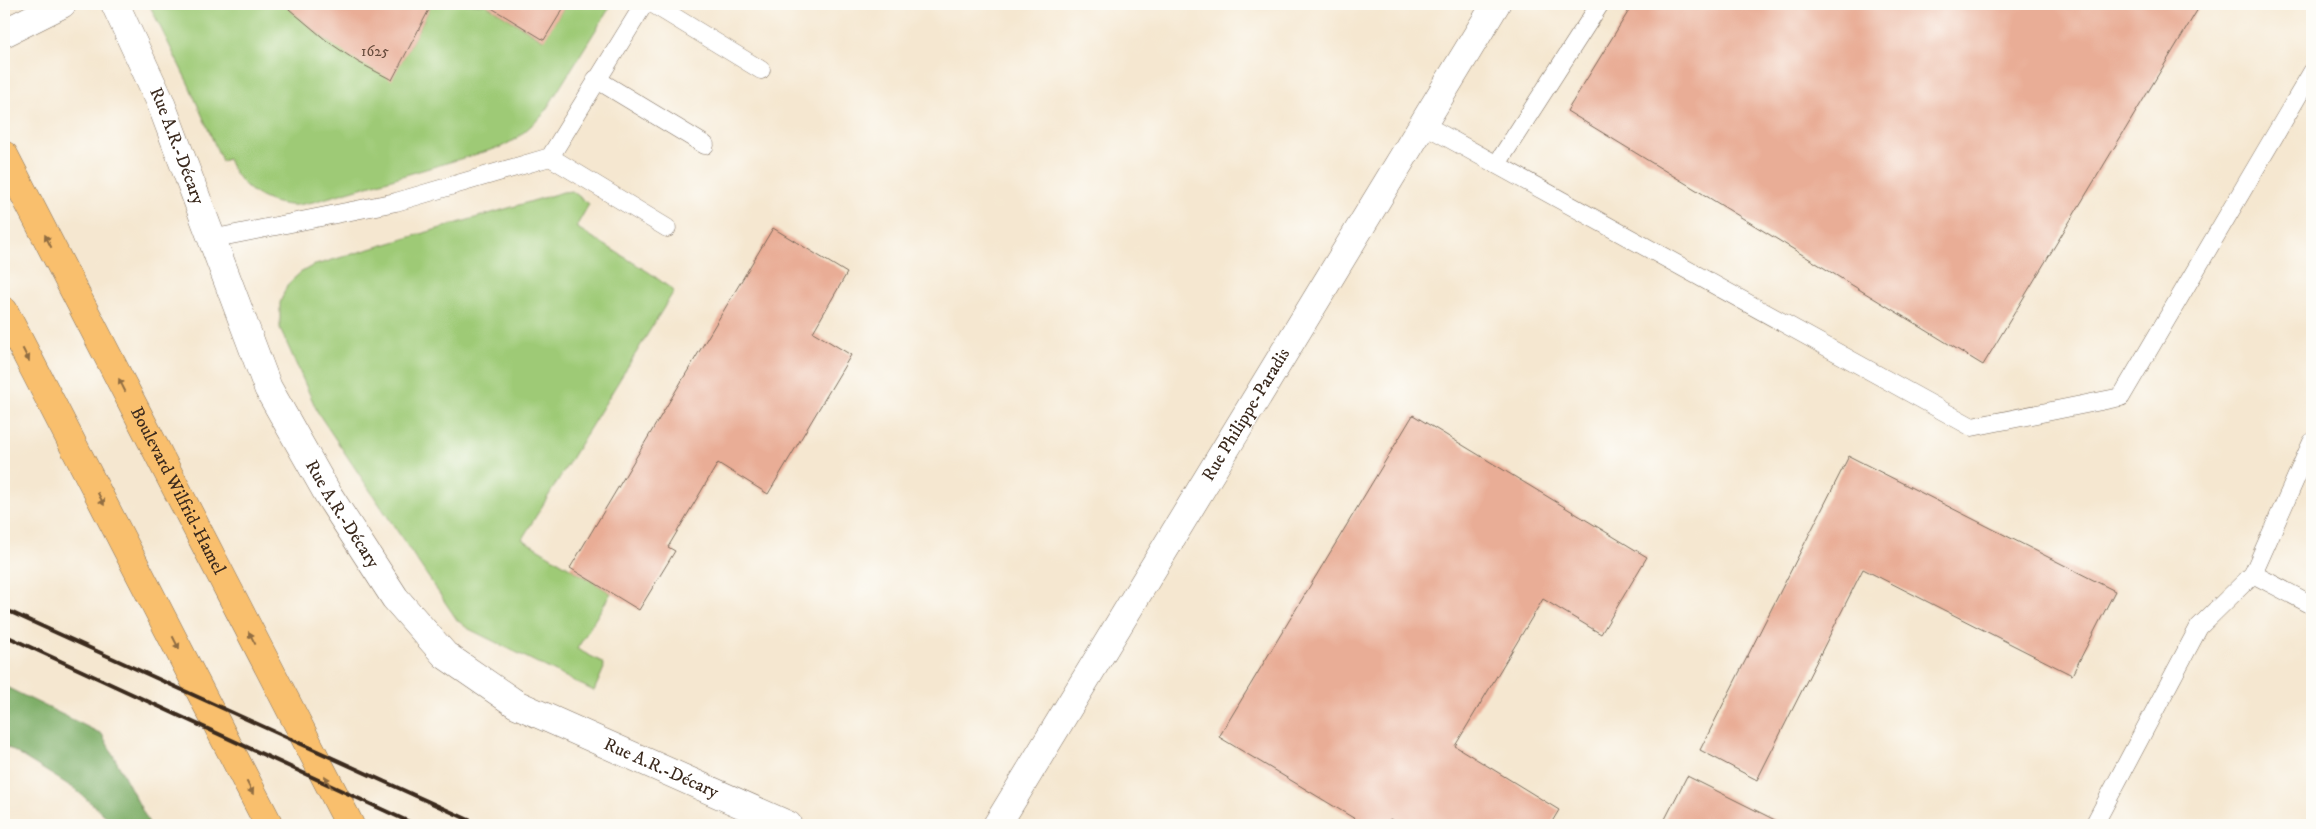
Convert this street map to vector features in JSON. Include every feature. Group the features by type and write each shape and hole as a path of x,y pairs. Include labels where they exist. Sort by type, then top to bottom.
{"main road":[{"name":"Boulevard Wilfrid-Hamel","path":"4,155 350,825"},
{"path":"4,311 269,825"}],"street":[{"path":"4,34 62,4"},
{"name":"Rue A.R.-Décary","path":"115,4 160,102 268,388 329,496 395,598 444,655 516,704 788,825"},
{"name":"Rue Philippe-Paradis","path":"997,825 1496,4"}],"lane":[{"path":"212,239 396,202 550,157 596,79 644,4"},
{"path":"653,4 761,70"},
{"path":"1497,164 1600,4"},
{"path":"1423,124 1972,427 2121,398 2312,72"},
{"path":"596,79 705,145"},
{"path":"550,157 667,228"},
{"path":"2094,825 2199,627 2252,574 2312,442"},
{"path":"2252,574 2312,605"}],"green space":[{"path":"149,4 283,4 327,41 392,79 432,4 485,4 543,40 566,4 612,4 542,116 516,139 501,147 313,202 293,205 279,204 260,196 244,184 228,159 222,161 188,83"},
{"path":"572,191 589,204 576,227 650,273 674,291 522,539 611,593 577,649 602,662 604,668 594,691 467,628 457,620 318,413 280,328 280,303 287,285 300,273 312,266 563,192"},
{"path":"4,686 102,734 150,825 116,825 75,789 4,745"}],"building":[{"path":"283,4 432,4 392,80 358,62 327,41"},
{"path":"485,4 566,4 544,40"},
{"path":"1633,4 2201,4 1983,365 1567,111"},
{"path":"773,228 847,273 813,332 851,355 768,494 718,463 668,547 675,551 639,610 570,568"},
{"path":"1413,415 1647,557 1601,634 1543,599 1455,746 1559,810 1550,825 1400,825 1390,819 1386,825 1365,825 1219,737"},
{"path":"1849,456 2115,591 2072,675 1863,569 1757,780 1700,750"},
{"path":"1687,776 1785,825 1662,825"}],"railway":[{"path":"4,609 480,825"},
{"path":"4,635 416,825"}]}
